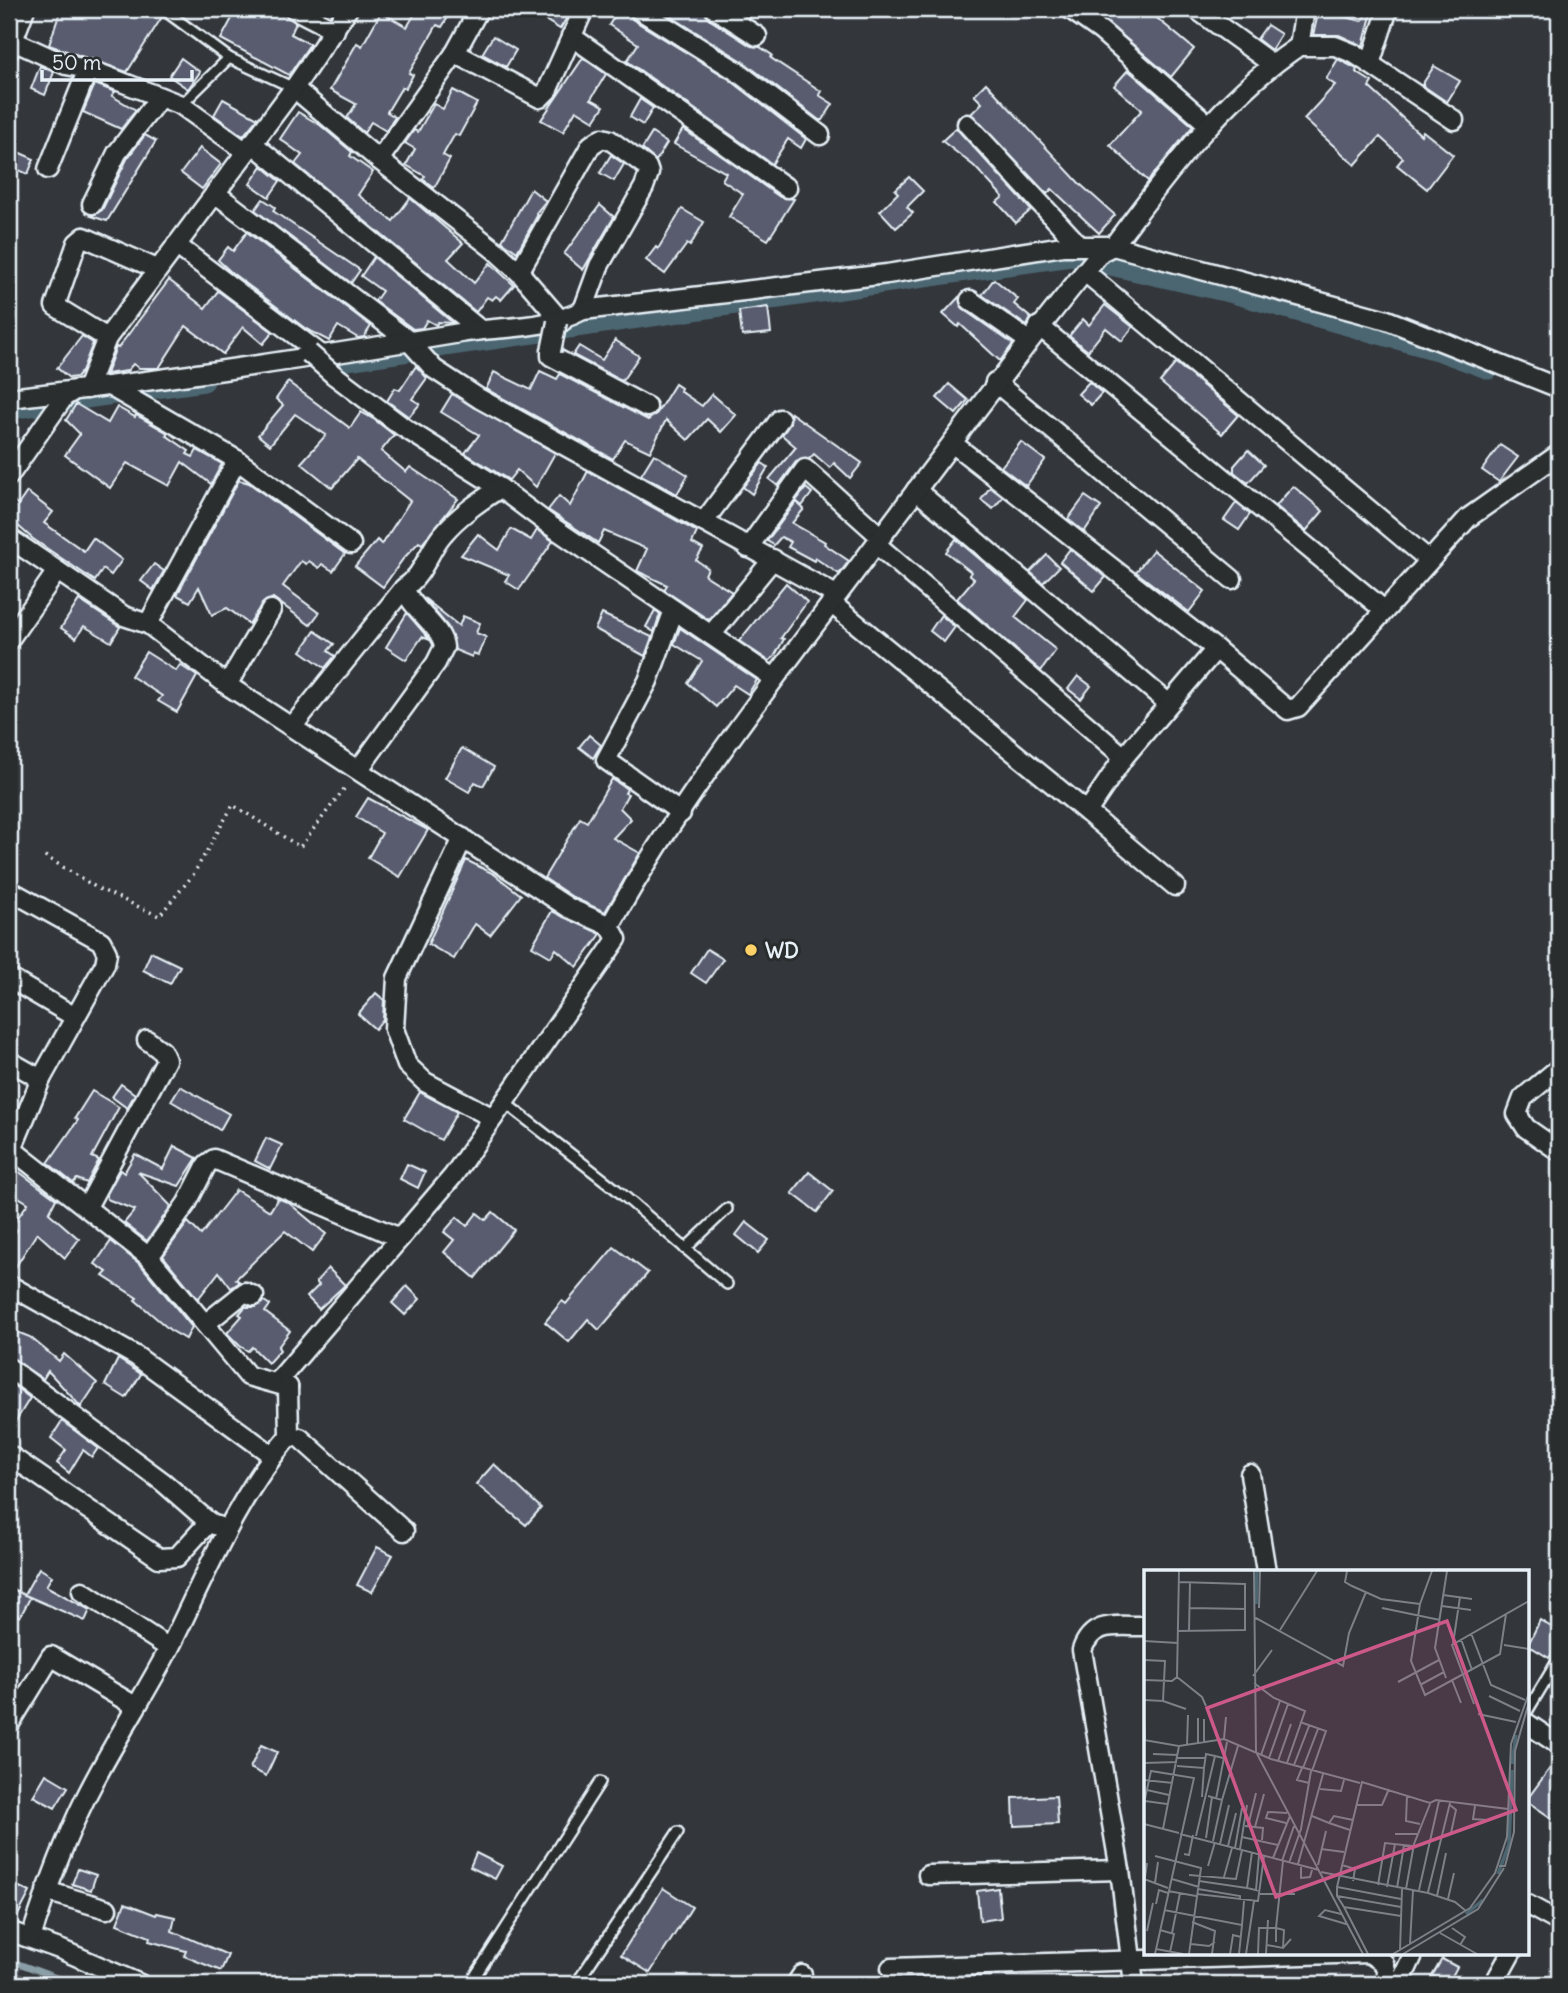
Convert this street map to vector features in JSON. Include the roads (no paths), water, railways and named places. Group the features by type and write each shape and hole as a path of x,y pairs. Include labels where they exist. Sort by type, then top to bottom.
{"street":[{"path":"25,9 10,43 66,65 88,69 181,105 248,147 479,329"},
{"path":"294,9 335,30"},
{"path":"9,476 75,392 107,338 294,89 348,9"},
{"path":"379,160 455,53 479,9"},
{"path":"455,53 540,98 547,91 583,9"},
{"path":"638,9 735,70 820,135"},
{"path":"715,9 757,36"},
{"path":"1070,9 1101,31 1209,125"},
{"path":"1196,9 1272,64"},
{"path":"1299,46 1305,9"},
{"path":"1370,64 1388,9"},
{"path":"571,36 787,188"},
{"path":"288,1387 278,1381 392,1234 453,1176 490,1117 504,1102 612,931 681,813 774,678 1027,340 1107,249 1209,125 1272,64 1299,46 1335,46 1370,64 1454,120"},
{"path":"48,169 88,69"},
{"path":"294,89 519,272 560,322"},
{"path":"92,204 117,153 160,97"},
{"path":"967,124 1078,244"},
{"path":"519,272 591,145 602,138 610,139 647,167 649,173 644,187 599,266 583,310"},
{"path":"215,192 409,341 433,369 590,460 705,520 748,548 773,559 833,599 1175,886"},
{"path":"107,338 55,306 77,243 84,237 157,269"},
{"path":"9,398 115,389 314,353 479,329 560,322 583,310 887,274 1078,244 1387,320 1559,388"},
{"path":"176,245 314,353 334,375 403,427 500,488 774,678"},
{"path":"1087,270 1429,560"},
{"path":"970,300 1027,340"},
{"path":"560,322 551,356 647,407"},
{"path":"1039,326 1384,610"},
{"path":"995,382 1232,579"},
{"path":"115,389 237,460 351,544"},
{"path":"705,520 780,419"},
{"path":"952,443 1216,649 1288,710 1298,707 1468,518 1559,454"},
{"path":"148,624 237,460"},
{"path":"748,548 805,469 879,540 1124,757"},
{"path":"292,727 404,588 421,571 442,535 474,505 500,488"},
{"path":"916,490 1168,702"},
{"path":"9,538 124,617 148,624 227,685 569,908 612,931"},
{"path":"711,635 773,559"},
{"path":"9,640 57,571"},
{"path":"359,769 436,663 443,647 443,640 437,630 409,603 404,588"},
{"path":"227,685 271,610"},
{"path":"674,610 648,681 606,760 681,813"},
{"path":"1087,811 1124,757 1168,702 1216,649"},
{"path":"463,838 397,978 394,1028 407,1065 425,1082 490,1117"},
{"path":"9,890 106,946 105,964 41,1079 10,1148 149,1257 234,1362 261,1381 288,1387"},
{"path":"9,978 75,1017"},
{"path":"87,1207 166,1059 162,1051 147,1040"},
{"path":"9,1061 41,1079"},
{"path":"1559,1068 1523,1098 1517,1114 1527,1128 1559,1151"},
{"path":"149,1257 187,1203 207,1164 214,1159 392,1234"},
{"path":"9,1285 136,1356 270,1454"},
{"path":"205,1324 245,1292 254,1296"},
{"path":"9,1368 218,1525"},
{"path":"140,1984 22,1935 46,1891 130,1703 164,1645 218,1525 270,1454 289,1436 288,1387"},
{"path":"289,1436 300,1438 404,1531"},
{"path":"9,1455 159,1558 177,1557 218,1525"},
{"path":"1250,1474 1266,1570"},
{"path":"82,1591 164,1645"},
{"path":"1134,1984 1120,1870 1082,1650 1087,1635 1099,1628 1144,1626"},
{"path":"9,1725 51,1656 130,1703"},
{"path":"1530,1725 1559,1745"},
{"path":"928,1875 1120,1870"},
{"path":"46,1891 107,1909"},
{"path":"1530,1912 1559,1922"},
{"path":"891,1968 1342,1954"},
{"path":"1370,1954 1384,1963 1396,1981 1414,1954"},
{"path":"1494,1984 1510,1954"},
{"path":"9,1982 15,1984"}],"lane":[{"path":"168,13 229,58 294,89"},
{"path":"181,105 229,58"},
{"path":"504,1102 617,1190 727,1284"},
{"path":"685,1249 727,1209"},
{"path":"1530,1707 1559,1658"},
{"path":"470,1984 600,1782"},
{"path":"576,1984 678,1832"}],"waterway":[{"path":"333,362 1071,256 1229,292 1440,351 1489,369"},
{"path":"9,409 204,381"},
{"path":"9,1960 74,1984"}],"place":[{"name":"WD","path":"751,950"}]}
